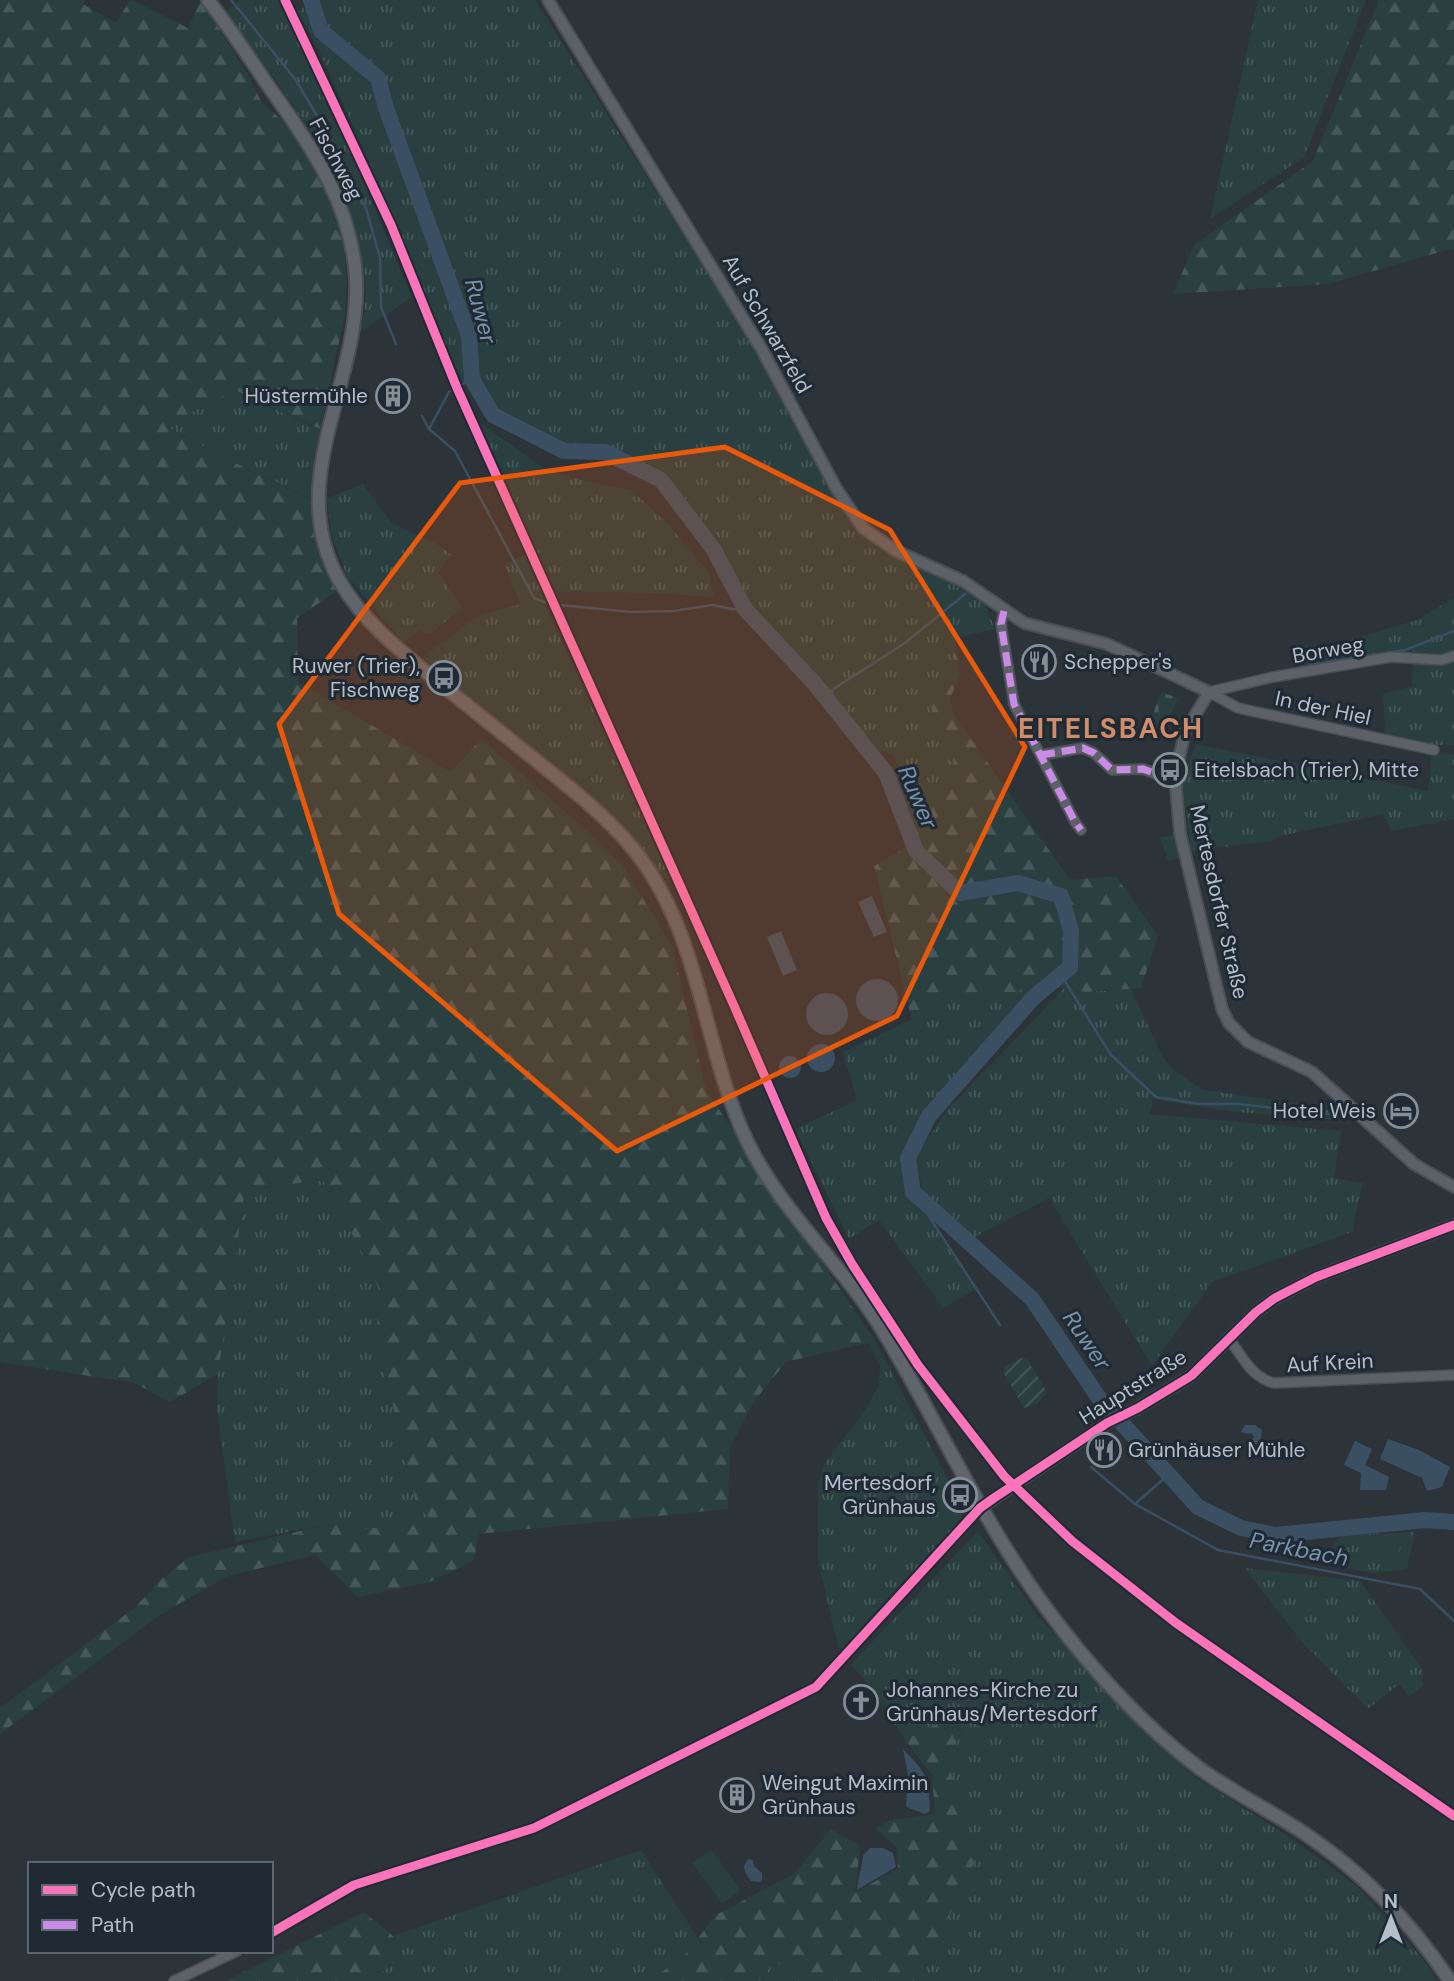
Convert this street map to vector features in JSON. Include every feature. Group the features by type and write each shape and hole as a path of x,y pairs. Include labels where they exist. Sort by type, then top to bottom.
{"main road":[{"name":"Fischweg","path":"208,0 308,142 331,182 346,220 356,274 356,306 344,371 319,469 317,501 327,553 338,579 391,644 584,799 631,846 656,884 687,949 724,1083 751,1150 791,1210 848,1281 882,1329 981,1508 1046,1609 1095,1668 1146,1722 1203,1771 1335,1854 1369,1884 1407,1924 1450,1981"}],"street":[{"name":"Auf Schwarzfeld","path":"548,0 761,348 856,520 879,541 963,581 1004,611 1032,626 1107,644 1209,692"},
{"path":"1004,611 1001,624 1014,704 1074,822 1081,830"},
{"name":"Borweg","path":"1209,692 1273,677 1391,657 1441,660 1454,656"},
{"name":"In der Hiel","path":"1209,692 1238,708 1434,750"},
{"name":"Mertesdorfer Straße","path":"1209,692 1185,732 1175,776 1180,833 1222,1009 1230,1023 1248,1042 1312,1072 1414,1164 1454,1187"},
{"path":"1041,755 1083,748 1094,752 1112,770 1143,769 1162,776 1175,776"},
{"name":"Hauptstraße","path":"981,1508 1107,1423 1191,1376 1256,1312 1298,1286 1454,1225"},
{"name":"Auf Krein","path":"1228,1338 1252,1372 1259,1378 1275,1383 1454,1375"},
{"path":"273,1932 354,1885 534,1828 816,1687 981,1508"},
{"path":"174,1981 233,1953"}],"highlighted area":[{"path":"725,447 890,530 1025,747 897,1016 617,1151 339,914 279,724 460,483"}],"green space":[{"path":"0,0 85,0 83,4 116,23 132,0 188,28 201,0 247,73 262,103 288,125 308,154 332,200 343,242 347,279 345,314 320,429 235,390 165,426 316,502 343,587 297,618 298,682 451,772 481,739 576,821 623,866 672,946 706,1090 875,1341 786,1362 755,1400 730,1447 728,1509 479,1534 474,1560 430,1582 358,1597 315,1555 228,1576 161,1614 0,1734 0,1708 133,1609 154,1588 152,1587 189,1557 330,1524 367,1529 431,1519 417,1507 385,1372 376,1313 380,1292 323,1180 245,1190 218,1374 170,1402 134,1383 0,1362"},
{"path":"241,0 281,0 337,121 412,297 361,332 365,282 354,228 342,194 309,130 225,12"},
{"path":"312,0 535,0 753,345 844,512 858,532 889,554 941,577 985,604 995,629 955,638 952,675 932,713 954,745 955,763 943,780 900,809 887,777 900,769 893,754 882,751 875,759 824,695 745,609 714,550 661,480 605,452 564,451 493,415 472,379 463,384 375,175 318,48 298,12"},
{"path":"1258,0 1366,0 1304,157 1210,219"},
{"path":"1379,0 1454,0 1454,248 1328,284 1173,294 1194,245 1313,161"},
{"path":"234,390 320,430 312,478 316,501 235,463 164,425"},
{"path":"480,423 547,470 631,490 667,523 709,573 714,597 554,591"},
{"path":"363,484 391,522 432,541 453,556 445,561 438,572 462,608 429,635 419,630 403,642 347,576 331,534 327,498"},
{"path":"528,553 547,609 670,878 669,882 533,753 423,657 479,615 521,604 504,565"},
{"path":"1454,598 1454,637 1410,651 1300,668 1300,645 1327,647 1417,620"},
{"path":"1454,637 1454,652 1446,654 1410,651"},
{"path":"955,638 960,675 950,699 953,713 1070,880 1116,876 1158,936 1141,988 1086,992 1031,983 1016,992 970,992 912,1021 874,866 913,843 900,809 943,780 955,763 954,745 932,713 937,684 952,674"},
{"path":"1454,661 1454,745 1433,745 1385,733 1383,694 1412,686 1413,663 1438,665"},
{"path":"1161,692 1178,698 1165,729 1149,725"},
{"path":"1196,744 1428,791 1432,753 1454,754 1454,819 1391,831 1384,814 1280,836 1271,841 1191,851 1182,781"},
{"path":"1174,835 1179,858 1168,861 1160,837"},
{"path":"1075,977 1086,992 1131,989 1162,1056 1171,1068 1203,1090 1311,1105 1338,1113 1337,1120 1236,1112 1151,1099 1153,1103 1149,1114 1341,1131 1334,1178 1363,1183 1352,1232 1212,1282 1152,1366 1049,1198 971,1239 923,1193 915,1156 949,1108"},
{"path":"1031,983 1047,986 1033,998 929,1116 908,1158 913,1192 976,1289 943,1308 879,1220 849,1239 795,1129 857,1100 843,1052 970,992 1016,992"},
{"path":"323,1180 380,1292 376,1313 385,1372 417,1507 432,1519 367,1529 330,1524 235,1542 217,1409 218,1374 245,1190"},
{"path":"875,1341 963,1508 961,1520 957,1525 849,1645 838,1648 818,1559 818,1483 825,1463 865,1410 879,1386 880,1364 869,1343"},
{"path":"1021,1358 1027,1359 1047,1392 1038,1403 1024,1408 1003,1372 1005,1366"},
{"path":"978,1531 1035,1613 1162,1747 1196,1778 1291,1838 1358,1887 1422,1958 1438,1981 919,1981 974,1863 948,1761 973,1707 905,1740 873,1690 851,1664"},
{"path":"1415,1532 1407,1569 1374,1573 1335,1566 1332,1547 1335,1541 1345,1535"},
{"path":"1373,1541 1400,1543 1399,1558 1372,1557"},
{"path":"1245,1568 1360,1581 1423,1670 1423,1685 1409,1697 1399,1684 1368,1709 1301,1641"},
{"path":"973,1706 948,1761 974,1863 919,1981 798,1981 774,1959 762,1981 649,1981 684,1956 716,1915 795,1873 831,1829 860,1846 855,1893 898,1868 897,1848 875,1828 891,1820 935,1814 932,1775 905,1740"},
{"path":"711,1849 741,1890 722,1904 692,1863"},
{"path":"641,1850 698,1938 684,1956 649,1981 371,1981 402,1956 393,1936"},
{"path":"364,1912 393,1936 402,1956 371,1981 226,1981"},
{"path":"774,1959 798,1981 762,1981"}],"water":[{"path":"872,896 887,932 874,937 858,902"},
{"path":"781,931 797,970 783,976 767,937"},
{"path":"877,979 892,985 898,1000 892,1015 877,1021 862,1015 856,1000 862,985"},
{"path":"827,993 842,999 848,1014 842,1029 827,1035 812,1029 806,1014 812,999"},
{"path":"821,1044 831,1048 835,1058 831,1068 821,1072 811,1068 807,1058 811,1048"},
{"path":"790,1056 798,1059 801,1067 798,1075 790,1078 782,1075 779,1067 782,1059"},
{"path":"1245,1425 1255,1425 1262,1430 1260,1446 1251,1442 1254,1437 1252,1433 1241,1432"},
{"path":"1388,1439 1419,1450 1450,1467 1442,1487 1427,1491 1422,1478 1380,1459"},
{"path":"1355,1441 1372,1449 1365,1465 1389,1477 1386,1490 1360,1490 1361,1473 1344,1465"},
{"path":"903,1749 925,1776 930,1811 925,1814 906,1807 908,1775"},
{"path":"870,1848 883,1848 893,1853 896,1867 857,1890 863,1855"},
{"path":"748,1859 753,1860 754,1866 762,1873 762,1880 759,1882 751,1881 745,1872 744,1866"}],"waterway":[{"path":"231,0 295,79 334,144 366,208 380,258 381,307 396,344"},
{"name":"Ruwer","path":"311,0 321,31 378,78 386,108 469,336 472,379 493,415 564,451 605,452 661,480 714,550 745,609 815,684 886,773 916,851 960,893 1018,883 1061,896 1071,931 1070,967 1033,998 929,1116 908,1158 913,1192 1032,1299 1099,1398 1198,1507 1241,1528 1276,1535 1425,1520 1454,1522"},
{"path":"429,429 449,392 472,379"},
{"path":"422,416 429,429 455,451 534,598 550,604 631,612 673,611 713,605 745,609"},
{"path":"824,695 905,643 965,594"},
{"path":"1310,665 1405,650 1454,631"},
{"path":"1061,975 1111,1055 1156,1097 1199,1104 1238,1104 1340,1115"},
{"name":"Parkbach","path":"913,1192 1000,1325"},
{"name":"Parkbach","path":"1091,1467 1135,1504 1218,1550 1420,1589 1454,1621"},
{"name":"Parkbach","path":"1135,1504 1168,1475"}],"marked path":[{"path":"1004,611 1001,624 1014,704 1081,830"},
{"path":"1041,755 1083,748 1094,753 1112,770 1143,769 1162,776 1175,776"}],"cycle path":[{"path":"285,0 391,225 457,388 735,1008 826,1218 852,1264 918,1365 1004,1476 1072,1541 1176,1623 1454,1816"},
{"path":"273,1932 354,1885 534,1828 816,1687 980,1508 1107,1423 1191,1376 1256,1312 1275,1298 1316,1277 1454,1225"}],"place":[{"name":"Hüstermühle","path":"393,396"},
{"name":"Schepper's","path":"1039,662"},
{"name":"Ruwer (Trier), Fischweg","path":"444,678"},
{"name":"Eitelsbach (Trier), Mitte","path":"1170,770"},
{"name":"Hotel Weis","path":"1401,1111"},
{"name":"Grünhäuser Mühle","path":"1104,1450"},
{"name":"Mertesdorf, Grünhaus","path":"960,1495"},
{"name":"Johannes-Kirche zu Grünhaus/Mertesdorf","path":"861,1702"},
{"name":"Weingut Maximin Grünhaus","path":"737,1795"}],"district":[{"name":"EITELSBACH","path":"1111,728"}]}
